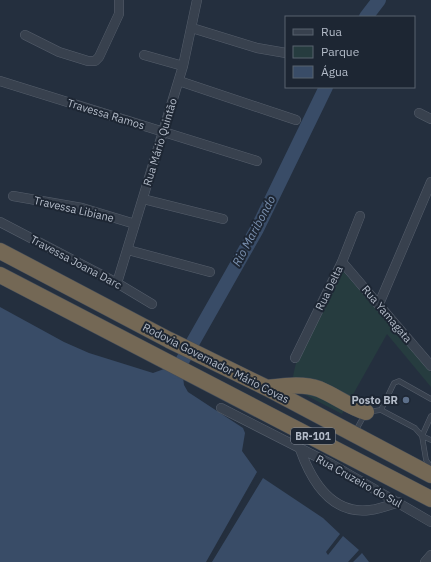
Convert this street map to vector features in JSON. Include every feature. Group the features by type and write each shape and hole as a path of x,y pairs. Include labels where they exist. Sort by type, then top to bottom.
{"highway":[{"name":"Rodovia Governador Mário Covas","path":"0,251 169,340 267,388 431,475"},
{"name":"Rodovia Governador Mário Covas","path":"0,275 431,499"},
{"path":"267,388 298,385 319,389 358,410 373,411"}],"street":[{"path":"25,35 60,52 88,61 95,61 99,57 119,14 119,0"},
{"name":"Rua Mário Quintão","path":"117,283 183,66 197,0"},
{"path":"192,28 257,48 285,53"},
{"path":"144,55 183,66"},
{"name":"Travessa Ramos","path":"0,81 257,161"},
{"path":"178,81 296,120"},
{"path":"419,113 431,118"},
{"path":"379,304 431,182"},
{"name":"Travessa Libiane","path":"13,196 82,208 135,224"},
{"path":"143,199 223,220"},
{"name":"Rua Delta","path":"294,358 342,262 360,216"},
{"name":"Travessa Joana Darc","path":"0,222 117,283 152,304"},
{"path":"128,250 210,272"},
{"name":"Rua Yamagata","path":"342,262 431,366"},
{"name":"Rua Cruzeiro do Sul","path":"221,408 331,464 399,502 431,522"},
{"path":"300,449 308,472 322,492 336,503 350,510 370,510 399,502"}],"lane":[{"path":"354,434 394,383 399,380 431,399"},
{"path":"373,411 415,428 422,436 431,440"},
{"path":"431,416 422,436 426,460 431,467"}],"green space":[{"path":"342,270 431,372 431,387 387,334 342,414 292,388 298,358 304,343"}],"water":[{"path":"0,307 64,342 89,353 153,373 164,369 183,377 184,385 188,392 243,428 245,433 242,451 257,472 206,562 0,562"},
{"path":"263,478 323,518 340,534 326,552 328,555 343,536 359,550 348,562 212,562"},
{"path":"362,553 369,562 353,562"}],"pier":[{"path":"259,472 209,562 207,562"}],"waterway":[{"name":"Rio Maribondo","path":"367,16 379,0"},
{"name":"Rio Maribondo","path":"176,372 257,229 326,88"}],"place":[{"name":"Posto BR","path":"406,400"}]}
